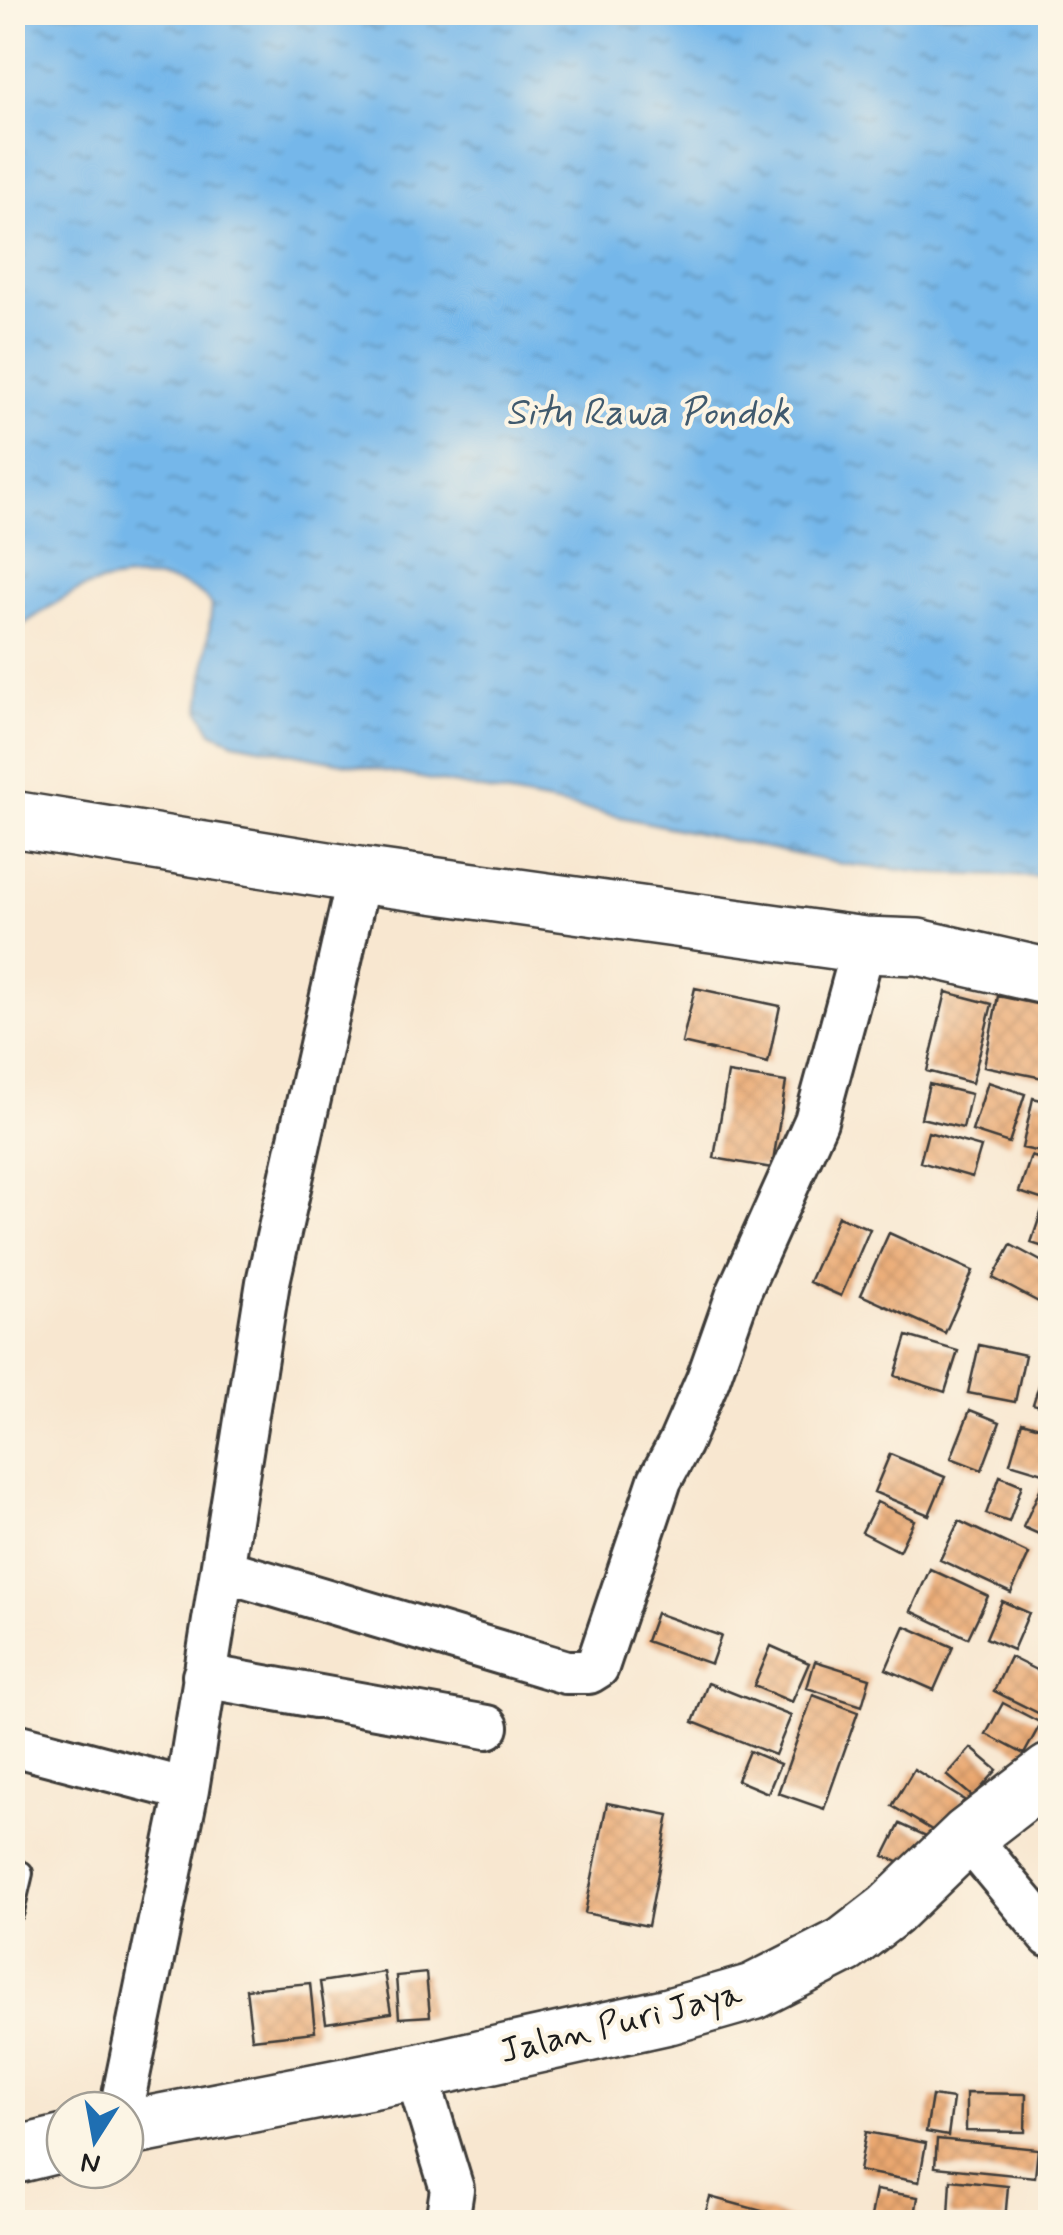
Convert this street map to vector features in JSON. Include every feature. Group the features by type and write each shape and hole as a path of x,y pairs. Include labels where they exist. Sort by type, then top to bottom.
{"street":[{"path":"12,819 359,874 889,946 1050,977"},
{"path":"125,2090 187,1790 268,1282 359,874"},
{"path":"223,1570 566,1672 597,1668 660,1480 701,1395 738,1294 889,946"},
{"path":"204,1676 487,1728"},
{"path":"12,1744 187,1790"},
{"name":"Jalan Puri Jaya","path":"145,2125 416,2072 669,2016 753,1992 845,1945 889,1911 968,1836 1050,1772"},
{"path":"968,1836 1050,1936"},
{"path":"416,2072 449,2206"},
{"path":"12,2156 45,2148"}],"lane":[{"path":"12,1911 21,1872"}],"water":[{"name":"Situ Rawa Pondok","path":"12,13 1050,13 1050,877 937,874 842,864 234,742 212,732 200,711 212,605 187,586 171,581 137,578 102,582 59,601 13,631"}],"building":[{"path":"695,988 780,1006 768,1063 682,1043"},
{"path":"946,992 992,1004 972,1083 927,1071"},
{"path":"998,996 1050,1007 1050,1039 1043,1078 984,1066"},
{"path":"728,1073 786,1082 772,1168 714,1158"},
{"path":"988,1082 1025,1094 1009,1143 972,1131"},
{"path":"929,1084 971,1094 963,1128 921,1118"},
{"path":"1033,1098 1050,1102 1050,1154 1022,1148"},
{"path":"928,1132 981,1147 972,1177 920,1162"},
{"path":"1031,1156 1050,1162 1050,1202 1019,1192"},
{"path":"1042,1210 1050,1213 1050,1249 1031,1243"},
{"path":"838,1216 870,1229 841,1296 809,1282"},
{"path":"889,1233 973,1271 945,1333 861,1295"},
{"path":"1011,1245 1050,1266 1050,1308 993,1278"},
{"path":"907,1336 958,1351 945,1392 895,1376"},
{"path":"979,1345 1025,1355 1015,1402 968,1393"},
{"path":"1050,1351 1050,1409 1033,1404"},
{"path":"970,1410 1000,1422 982,1470 951,1458"},
{"path":"1022,1422 1050,1430 1050,1475 1010,1463"},
{"path":"890,1454 945,1477 929,1515 874,1492"},
{"path":"1000,1476 1022,1485 1009,1522 986,1514"},
{"path":"1042,1485 1050,1488 1050,1514 1041,1535 1023,1527"},
{"path":"877,1502 914,1520 899,1551 862,1532"},
{"path":"959,1521 1029,1554 1011,1593 940,1560"},
{"path":"930,1569 988,1596 968,1638 911,1611"},
{"path":"1050,1587 1050,1623 1039,1619"},
{"path":"1002,1601 1029,1613 1013,1650 986,1638"},
{"path":"656,1613 721,1636 711,1664 646,1641"},
{"path":"905,1626 953,1647 934,1690 886,1669"},
{"path":"771,1646 809,1663 792,1702 754,1686"},
{"path":"1010,1657 1050,1677 1050,1719 994,1691"},
{"path":"815,1661 870,1678 862,1706 807,1688"},
{"path":"708,1683 791,1716 775,1755 693,1722"},
{"path":"813,1695 858,1712 824,1809 778,1793"},
{"path":"1003,1703 1041,1723 1024,1754 986,1734"},
{"path":"971,1748 997,1770 973,1797 947,1775"},
{"path":"749,1751 780,1764 768,1793 737,1780"},
{"path":"914,1769 964,1800 942,1836 892,1806"},
{"path":"607,1803 669,1815 648,1926 585,1913"},
{"path":"900,1824 931,1838 916,1870 884,1856"},
{"path":"384,1972 391,2013 326,2023 320,1982"},
{"path":"426,1973 430,2016 399,2018 396,1976"},
{"path":"310,1983 315,2032 252,2039 246,1989"},
{"path":"966,2093 1026,2094 1025,2132 966,2131"},
{"path":"932,2096 953,2099 948,2136 926,2132"},
{"path":"866,2132 926,2143 919,2182 859,2171"},
{"path":"937,2139 1038,2149 1035,2177 935,2167"},
{"path":"951,2180 1008,2186 1005,2221 949,2216"},
{"path":"876,2190 918,2197 914,2222 870,2222"},
{"path":"710,2197 799,2221 799,2222 703,2222"}]}
